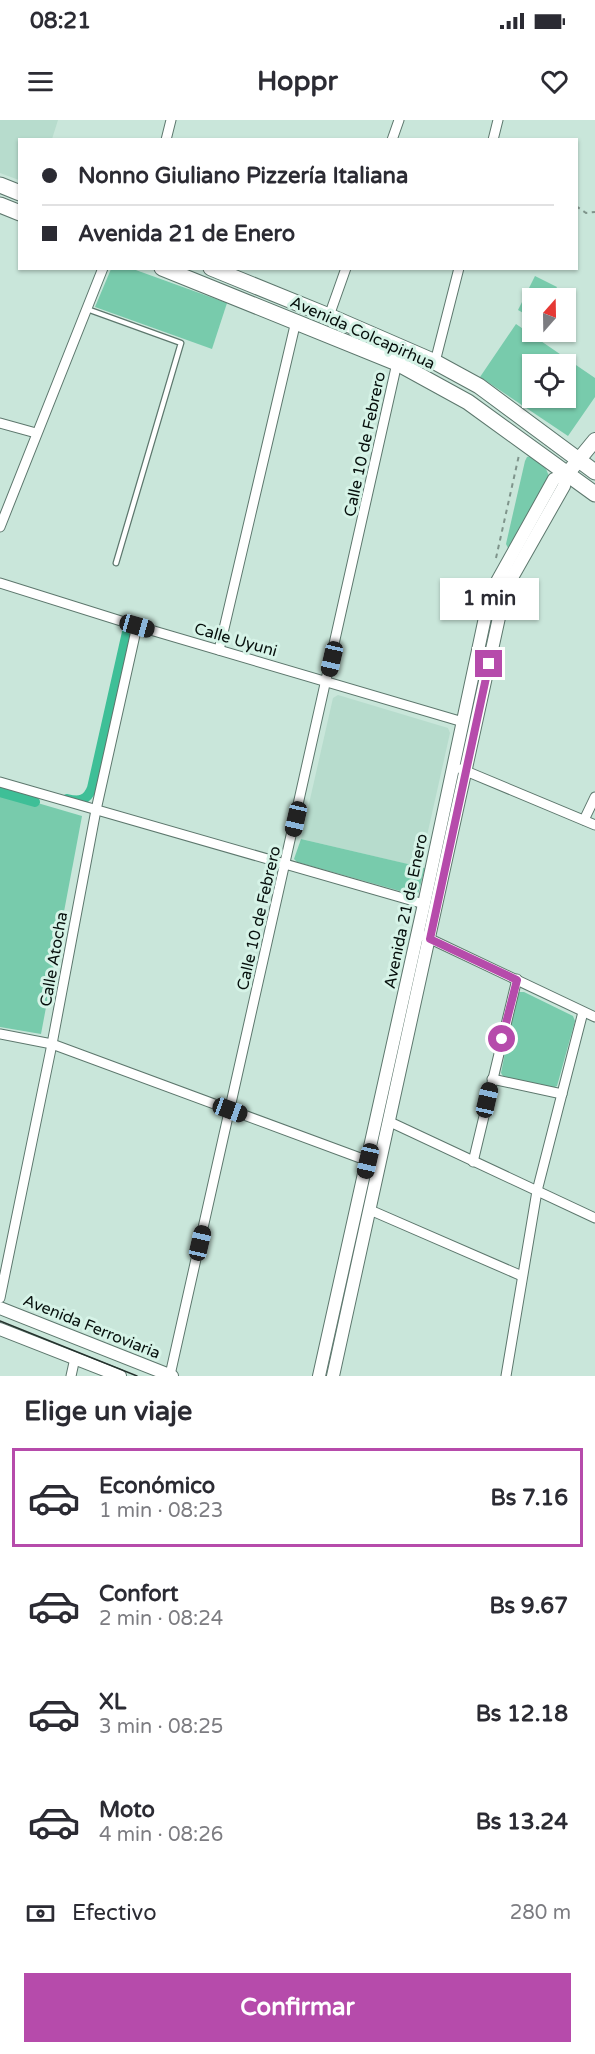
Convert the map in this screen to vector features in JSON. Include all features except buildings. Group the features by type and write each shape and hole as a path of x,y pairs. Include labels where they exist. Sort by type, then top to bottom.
{"main road":[{"path":"0,185 18,192"},
{"path":"0,205 18,212"},
{"name":"Avenida Colcapirhua","path":"167,270 397,363 468,402 595,494"},
{"name":"Avenida Colcapirhua","path":"216,270 435,362 479,387 595,472"},
{"name":"Avenida 21 de Enero","path":"567,474 595,440"}],"street":[{"path":"166,138 171,120"},
{"path":"393,138 399,120"},
{"path":"494,138 498,120"},
{"path":"0,527 102,270"},
{"path":"329,316 345,270"},
{"path":"435,362 458,270"},
{"path":"219,650 296,321"},
{"name":"Calle 10 de Febrero","path":"171,1376 397,363"},
{"path":"0,423 36,433"},
{"name":"Avenida 21 de Enero","path":"319,1376 373,1163 418,933 490,594 554,479 567,474"},
{"name":"Avenida 21 de Enero","path":"333,1376 370,1210 373,1163 390,1122 505,590 564,486 567,474"},
{"name":"Calle Uyuni","path":"0,583 463,722"},
{"name":"Calle Atocha","path":"0,1298 52,1044 96,810 137,626"},
{"path":"453,765 595,825"},
{"path":"0,782 424,904"},
{"path":"584,820 595,797"},
{"path":"418,933 595,1017"},
{"path":"473,1162 517,980"},
{"path":"506,1376 537,1191 583,1012"},
{"path":"0,1034 52,1044 373,1163"},
{"path":"492,1079 562,1094"},
{"path":"390,1122 595,1218"},
{"path":"370,1210 522,1276"},
{"name":"Avenida Ferroviaria","path":"0,1308 171,1376"},
{"path":"0,1329 120,1376"},
{"path":"71,1376 75,1358"}],"lane":[{"path":"87,309 182,343 116,563"}],"path":[{"path":"578,207 586,213 595,212"},
{"path":"496,561 522,441"}],"shaded area":[{"path":"0,120 58,120 52,138 18,138 18,180 0,173"},
{"path":"338,695 448,728 450,733 420,867 301,839 333,698"}],"green space":[{"path":"111,270 136,270 227,303 212,349 95,307"},
{"path":"535,276 557,287 556,288 529,288"},
{"path":"516,324 522,328 522,342 542,342 560,354 522,354 522,405 480,377"},
{"path":"576,365 595,378 595,397 568,436 526,408 576,408"},
{"path":"531,456 546,469 549,476 508,548 506,544 525,461"},
{"path":"0,792 82,816 41,1034 0,1027"},
{"path":"301,839 425,868 418,894 414,895 297,862 294,859"},
{"path":"519,992 524,992 573,1016 575,1021 557,1086 550,1089 503,1076 501,1073"}],"waterway":[{"path":"67,799 82,800 88,796 92,788 127,632"},
{"path":"0,792 35,802"}],"tram line":[{"path":"0,1321 137,1376"}],"route":[{"path":"489,664 430,939 517,980 502,1039"}]}
